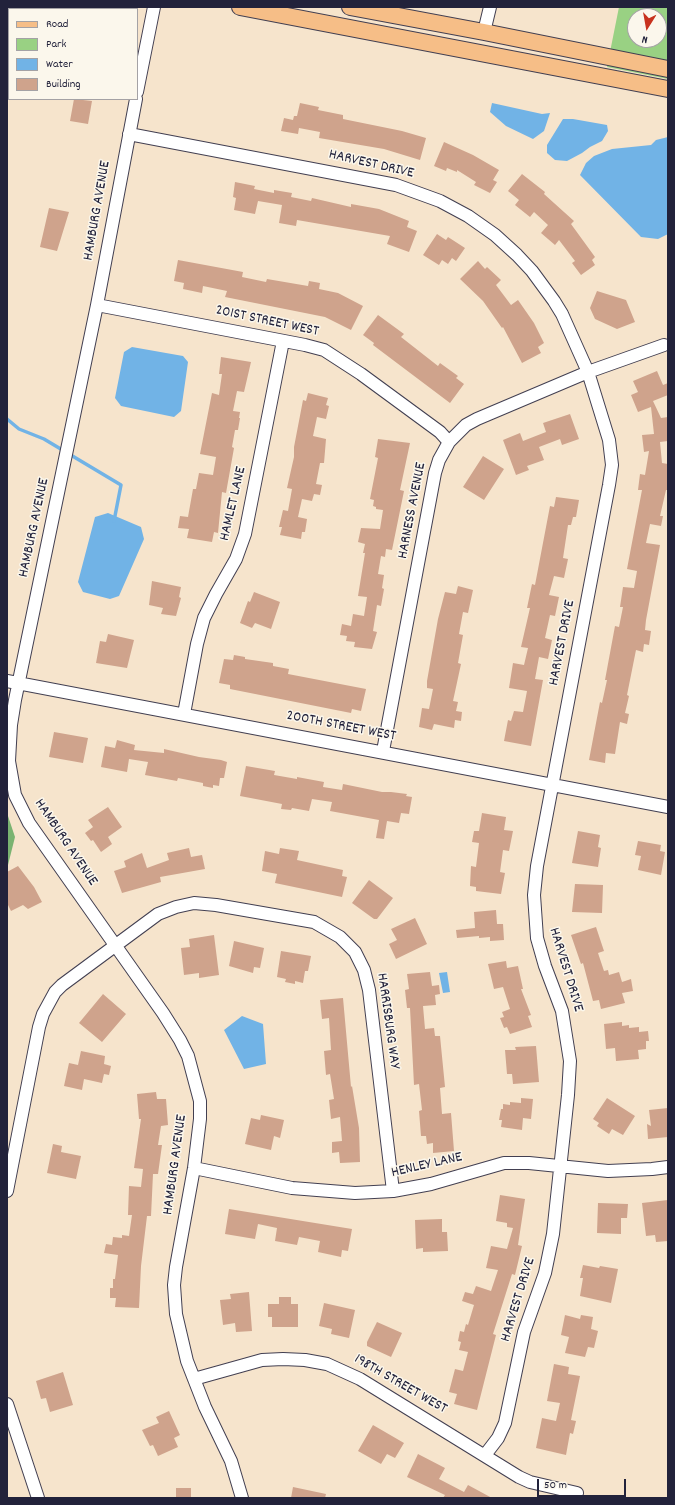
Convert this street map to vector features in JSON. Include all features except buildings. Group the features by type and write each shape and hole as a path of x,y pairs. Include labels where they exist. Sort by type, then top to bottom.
{"main road":[{"path":"240,7 668,89"},
{"path":"350,7 668,69"}],"street":[{"path":"138,87 154,7"},
{"path":"484,32 490,7"},
{"name":"HAMBURG AVENUE","path":"136,100 97,305 11,725 9,750 10,770 15,795 29,822 163,1013 188,1056 200,1101 199,1139 178,1249 174,1285 178,1328 187,1361 205,1407 231,1461 242,1498"},
{"name":"HARVEST DRIVE","path":"129,134 396,185 440,201 468,216 495,235 532,271 562,314 588,372 610,440 612,465 535,880 534,909 540,952 562,1011 568,1044 570,1078 553,1234 545,1272 527,1320 505,1423 498,1438 485,1455"},
{"name":"201ST STREET WEST","path":"97,305 314,347 330,353 415,414 450,442"},
{"name":"HAMLET LANE","path":"184,714 197,644 204,618 236,559 246,534 284,341"},
{"name":"HARNESS AVENUE","path":"383,751 435,474 439,460 450,442 466,425 477,418 588,372 664,344"},
{"name":"200TH STREET WEST","path":"7,681 383,751 668,807"},
{"name":"HARRISBURG WAY","path":"7,1191 39,1027 43,1014 55,992 62,985 117,946 158,914 176,907 194,904 216,905 304,919 323,926 340,937 357,956 367,980 393,1191"},
{"name":"HENLEY LANE","path":"194,1168 292,1188 355,1193 393,1191 431,1184 504,1163 529,1162 589,1170 622,1171 668,1167"},
{"name":"198TH STREET WEST","path":"194,1379 262,1360 298,1360 327,1364 360,1379 519,1477 530,1482 577,1493"},
{"path":"7,1404 38,1498"}],"green space":[{"path":"619,7 668,7 668,79 607,67"},
{"path":"7,813 15,837 7,869"}],"water":[{"path":"492,103 542,114 550,113 544,131 533,139 506,126 490,112"},
{"path":"563,119 573,119 607,125 608,131 602,141 582,153 567,161 555,160 547,153 547,145"},
{"path":"668,137 668,234 658,239 641,237 580,175 586,163 594,156 612,149 651,145 656,140"},
{"path":"132,347 183,356 188,362 181,411 174,417 121,406 115,398 124,352"},
{"path":"108,513 141,527 144,539 119,596 110,599 83,592 78,582 95,517"},
{"path":"447,972 450,992 443,993 439,973"},
{"path":"242,1016 263,1024 266,1064 244,1069 224,1030"}],"waterway":[{"path":"7,419 19,429 44,439 121,485 114,521"}]}
